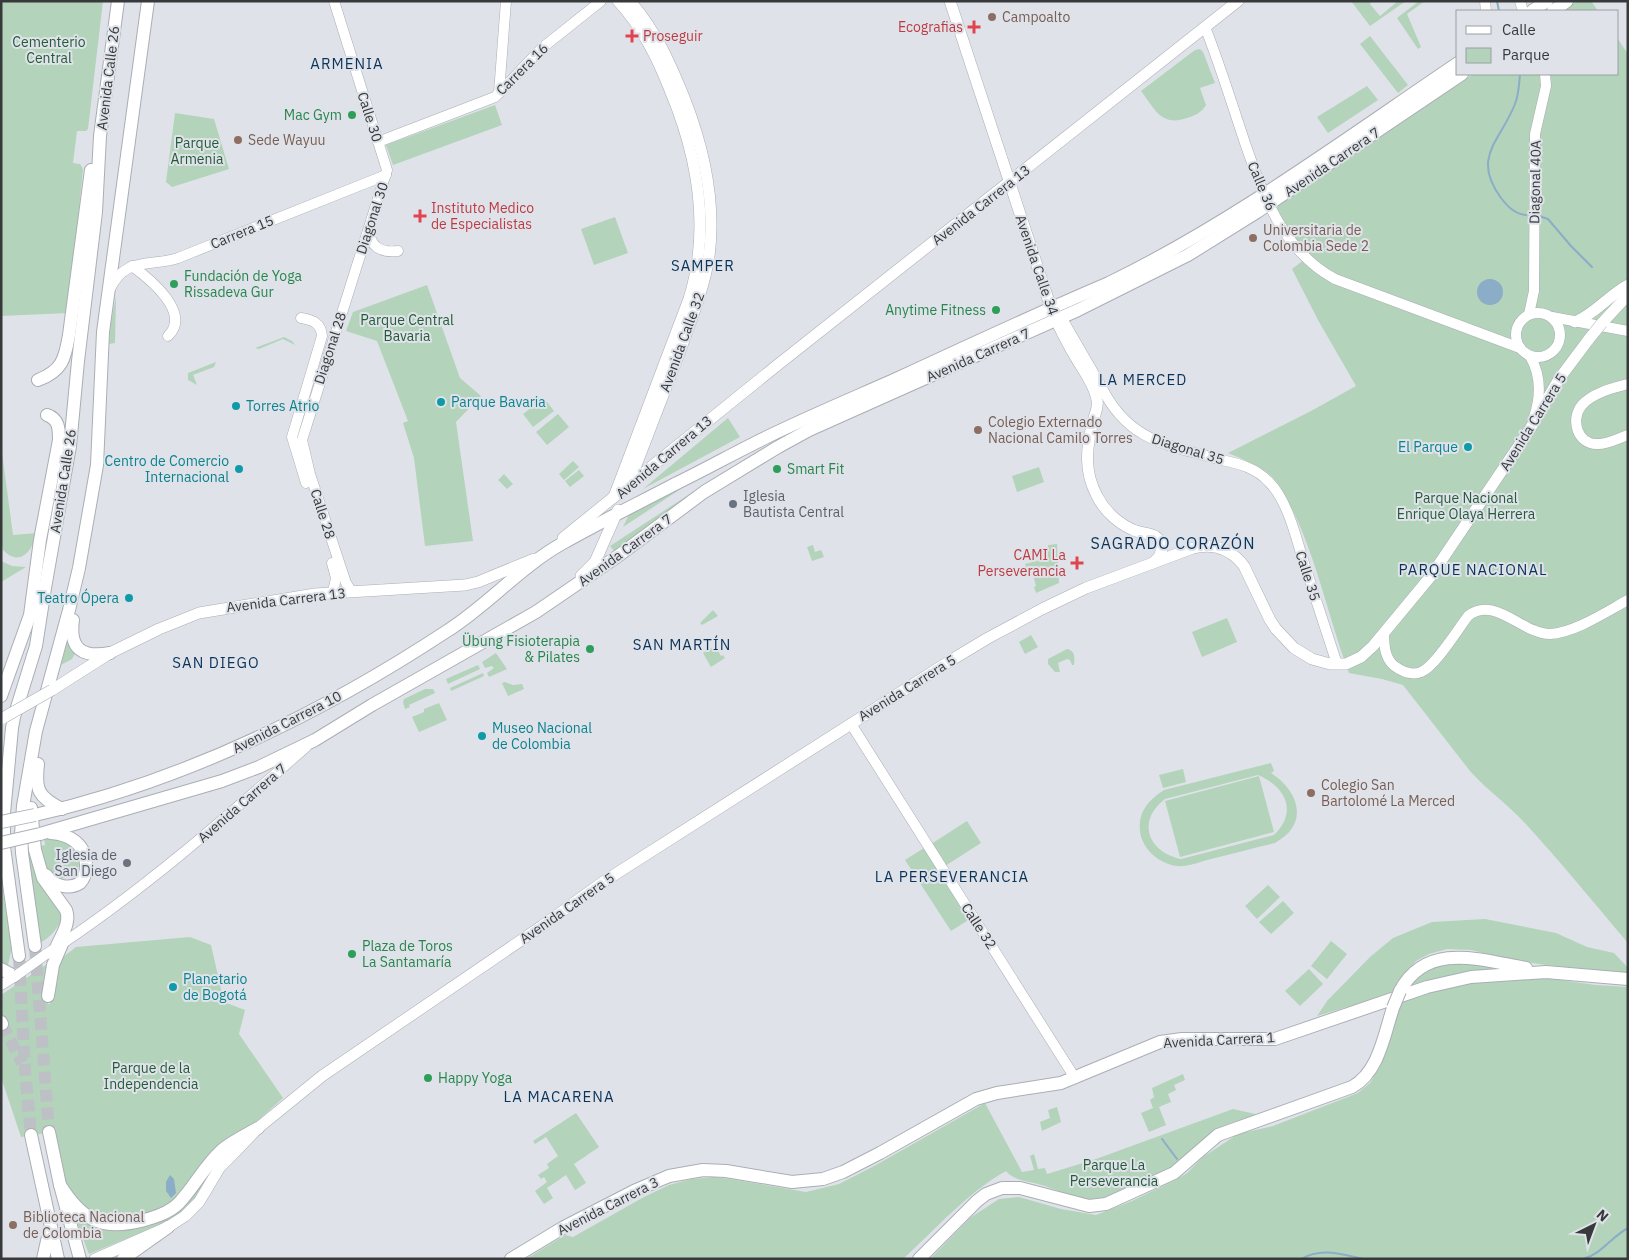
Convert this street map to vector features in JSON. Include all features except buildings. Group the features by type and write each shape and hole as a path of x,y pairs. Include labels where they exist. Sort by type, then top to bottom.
{"main road":[{"name":"Avenida Calle 26","path":"46,541 63,484 70,446 75,384 96,212 100,136 118,1"},
{"name":"Avenida Calle 26","path":"35,946 21,834 23,806 36,731 51,686 80,568 97,465 102,351 108,295 148,1"},
{"name":"Avenida Calle 32","path":"613,500 689,299 697,269 701,215 698,180 692,151 676,102 649,43 618,1"},
{"name":"Avenida Calle 32","path":"616,514 702,289 709,254 710,218 704,162 691,116 659,41 630,1"},
{"name":"Avenida Calle 34","path":"950,1 1056,315 1096,393 1098,404 1087,453 1088,473 1092,486 1105,508 1121,522 1129,528 1155,536 1159,540 1162,549 1161,553 1152,564"},
{"name":"Avenida Carrera 13","path":"5,718 51,686 110,653 160,628 199,613 290,597 333,592 465,585 478,582 541,556 613,500 750,387 1238,1"},
{"path":"1534,10 1547,1"},
{"name":"Avenida Carrera 7","path":"1266,199 1456,65"},
{"name":"Avenida Carrera 7","path":"315,740 373,704 536,612 605,565 704,492 792,439 1056,315 1108,283 1165,254 1233,214 1266,199 1460,75"},
{"path":"38,380 53,373 61,364 66,354 90,176 100,136"},
{"path":"1575,322 1583,319 1613,294 1628,285"},
{"name":"Avenida Carrera 5","path":"93,1258 168,1227 191,1211 220,1167 258,1128 328,1071 535,932 603,882 953,659 1030,615 1086,588 1202,546 1216,546 1231,553 1244,566 1270,620 1284,639 1294,648 1312,659 1337,664 1346,664 1361,658 1431,576 1530,429 1559,380 1589,339 1628,295"},
{"name":"Avenida Carrera 7","path":"541,556 616,514 767,437 1056,315"},
{"path":"1,752 5,718 36,646 40,588 59,440 58,424 54,418 47,414"},
{"path":"644,442 652,455 665,456"},
{"name":"Avenida Carrera 7","path":"494,637 590,569 598,557 616,514"},
{"name":"Avenida Carrera 10","path":"3,817 35,816 143,785 218,756 310,712 448,630 489,601 541,556"},
{"path":"80,568 72,638 84,653 97,655 110,653"},
{"path":"1,696 40,588"},
{"path":"51,686 37,783 41,796 62,809"},
{"path":"5,718 4,856 19,956"},
{"name":"Avenida Carrera 10","path":"1,843 43,833 222,781 259,767 315,740"},
{"path":"28,779 35,850 45,883 68,914 67,924 54,949 48,996"},
{"path":"1,829 3,817"},
{"path":"35,850 44,874 52,882 58,885 72,886 83,880 86,872 86,860 81,847 66,835 43,833"},
{"path":"919,1259 977,1200 994,1190 1010,1187 1020,1188 1089,1206 1106,1204 1174,1173 1218,1135 1352,1087 1366,1077 1376,1061 1400,991 1410,976 1421,967 1436,960 1452,957 1472,958 1546,972"},
{"path":"1,969 16,975"},
{"name":"Avenida Carrera 1","path":"711,1170 792,1182 823,1179 843,1172 880,1153 976,1099 997,1093 1051,1085 1075,1078 1151,1044 1165,1040 1275,1039 1445,982 1487,975 1546,972 1628,979"},
{"path":"60,1185 77,1209 94,1221 117,1225 152,1218 164,1213 178,1203 214,1157 223,1149 258,1128"},
{"path":"49,1132 60,1185 80,1259"},
{"path":"31,1135 58,1259"},
{"name":"Avenida Carrera 3","path":"510,1259 564,1227 661,1179 691,1171 711,1170"},
{"path":"39,1173 65,1259"},
{"path":"60,1185 93,1258"},
{"path":"43,1259 48,1243 49,1219"},
{"path":"123,1259 168,1227"}],"street":[{"name":"Calle 30","path":"334,1 386,165 386,175"},
{"path":"499,93 506,1"},
{"name":"Carrera 16","path":"378,142 487,101 499,93 542,48 600,1"},
{"name":"Calle 36","path":"1205,27 1266,199 1293,245 1330,277 1520,348"},
{"name":"Diagonal 40A","path":"1529,314 1534,292 1536,134 1546,86 1545,75"},
{"name":"Diagonal 30","path":"358,261 386,175"},
{"name":"Carrera 15","path":"132,266 178,258 386,175"},
{"path":"369,227 370,239 377,248 384,251 398,250"},
{"name":"Diagonal 28","path":"298,434 358,261"},
{"path":"155,262 151,273 155,285"},
{"path":"108,295 116,279 132,266 155,285 169,302 176,317 174,329 168,336"},
{"path":"1530,356 1550,354 1558,346 1560,331 1556,321 1550,316 1534,292"},
{"path":"1530,429 1537,410 1540,384 1536,368 1530,356 1520,348 1516,334 1522,319 1529,314 1539,312 1575,322 1628,331"},
{"name":"Diagonal 28","path":"298,434 322,336 322,330 317,323 302,318"},
{"path":"1492,337 1504,334 1518,325"},
{"name":"Avenida Calle 34","path":"1077,353 1101,386 1106,398"},
{"path":"1628,384 1589,399 1578,411 1576,429 1582,438 1597,444 1628,435"},
{"name":"Diagonal 35","path":"1106,398 1116,412 1142,434 1166,444 1248,467 1263,476 1276,490"},
{"name":"Calle 28","path":"298,434 294,445 336,574 333,592"},
{"name":"Calle 28","path":"298,434 344,576 351,591"},
{"name":"Calle 35","path":"1276,490 1292,525 1337,664"},
{"path":"1384,633 1385,650 1391,664 1405,672 1413,673 1428,668 1468,616 1474,612 1483,609 1493,611 1540,632 1549,634 1571,629 1628,600"},
{"name":"Calle 32","path":"851,724 1075,1078"},
{"name":"Avenida Carrera 7","path":"1,985 125,900 182,854 315,740"}],"green space":[{"name":"Cementerio Central","path":"1,1 103,1 88,129 86,131 77,131 73,163 80,164 83,169 68,313 1,316"},
{"path":"1351,1 1372,1 1370,4 1380,16 1398,1 1406,1 1370,26"},
{"path":"1419,1 1425,1 1407,14 1421,47 1418,49 1397,18"},
{"path":"1577,1 1591,1 1597,10 1564,10"},
{"path":"1370,36 1408,85 1398,93 1360,44"},
{"name":"Parque Nacional Enrique Olaya Herrera","path":"1619,40 1628,54 1628,943 1523,821 1470,771 1403,685 1349,673 1310,552 1283,492 1277,482 1265,471 1250,462 1228,453 1356,386 1318,320 1292,269 1309,256 1292,236 1275,208 1472,75 1619,75"},
{"path":"1200,49 1203,52 1215,83 1200,88 1206,105 1198,113 1187,118 1171,120 1165,118 1155,110 1141,91 1195,50"},
{"path":"1367,86 1378,100 1328,133 1317,117"},
{"path":"495,105 502,125 393,165 386,145"},
{"name":"Parque Armenia","path":"175,113 214,119 229,169 172,187 166,182"},
{"path":"615,217 628,253 594,265 581,229"},
{"name":"Parque Central Bavaria","path":"427,285 460,378 481,396 456,422 473,541 425,546 414,458 403,423 408,421 377,341 346,331 353,312"},
{"path":"116,296 115,343 109,344 111,323"},
{"path":"284,337 295,345 283,339 259,349 255,348"},
{"path":"216,362 214,367 193,375 197,385 188,380 188,373"},
{"path":"544,398 554,411 533,427 523,414"},
{"path":"558,414 569,427 547,445 536,432"},
{"path":"728,418 740,437 643,489"},
{"path":"1,445 13,535 37,533 29,551 20,557 9,555 3,550 1,540"},
{"path":"573,461 579,467 564,480 559,474"},
{"path":"1039,467 1044,482 1017,492 1012,476"},
{"path":"579,470 584,476 570,487 565,481"},
{"path":"722,473 723,475 616,553 610,546"},
{"path":"504,474 513,484 507,489 498,480"},
{"path":"702,475 623,527 631,510"},
{"path":"1057,544 1059,583 1036,593 1033,575 1029,575 1025,564 1048,558 1048,545"},
{"path":"813,545 815,552 821,550 824,557 812,561 807,547"},
{"path":"1,561 12,566 26,567 1,582"},
{"path":"713,610 718,616 702,625 700,623"},
{"path":"1227,618 1237,642 1202,657 1192,632"},
{"path":"1031,635 1038,647 1025,654 1019,642"},
{"path":"68,639 76,652 72,659 61,665"},
{"path":"715,646 721,656 723,655 725,658 711,667 703,653"},
{"path":"1067,649 1073,653 1074,665 1067,659 1058,663 1060,672 1055,672 1048,664 1048,659"},
{"path":"496,653 507,669 489,677 487,673 494,668 492,666 485,668 482,662"},
{"path":"478,665 480,669 448,684 446,679"},
{"path":"483,673 484,676 451,691 450,688"},
{"path":"505,682 513,685 522,684 524,689 508,696 502,683"},
{"path":"425,689 433,689 435,693 409,705 410,707 405,709 404,699"},
{"path":"439,703 447,720 419,732 412,717 424,712 424,709"},
{"path":"1271,763 1274,771 1271,773 1281,780 1294,798 1297,808 1296,817 1293,827 1275,843 1191,865 1176,866 1155,857 1145,845 1140,831 1143,812 1149,802 1164,790","holes":["1258,775 1268,780 1282,793 1287,809 1286,818 1274,835 1181,859 1160,850 1154,843 1150,835 1151,817 1156,808 1165,799"]},
{"path":"1183,769 1186,782 1163,788 1159,775"},
{"path":"1259,776 1274,832 1180,857 1165,801"},
{"path":"967,821 981,843 942,868 928,846"},
{"path":"56,838 69,845 77,853 78,869 73,875 66,878 57,878 48,872 42,863 36,847 45,845 44,839"},
{"path":"924,848 970,919 951,931 905,860"},
{"path":"29,850 57,902 63,921 61,920 52,933 40,943 24,851"},
{"path":"1,880 12,946 8,966 1,963"},
{"path":"1268,885 1280,897 1257,919 1245,906"},
{"path":"1283,901 1294,913 1271,934 1259,922"},
{"path":"1485,919 1556,933 1587,947 1614,953 1628,968 1628,973 1546,965 1512,960 1471,950 1447,949 1429,954 1416,961 1390,994 1317,1016 1327,1001 1370,957 1393,938 1432,922"},
{"name":"Parque de la Independencia","path":"190,937 211,945 224,1002 245,1010 239,1034 283,1098 169,1206 119,1222 86,1210 69,1193 60,1170 52,1132 21,1137 1,1077 1,1036 7,1035 1,1019 1,995 56,958 48,1004 50,1004 58,961 76,947"},
{"path":"1331,941 1347,954 1327,979 1311,966"},
{"path":"1460,962 1507,970 1409,987 1420,975 1431,968"},
{"path":"1309,969 1323,984 1300,1006 1285,991"},
{"path":"1545,978 1628,987 1628,1259 930,1259 970,1218 999,1199 1019,1197 1061,1209 1096,1215 1132,1201 1177,1179 1187,1173 1203,1157 1238,1134 1273,1126 1358,1093 1373,1078 1401,1002 1419,995 1476,980"},
{"path":"1183,1074 1185,1080 1174,1085 1176,1090 1168,1094 1171,1102 1159,1107 1166,1125 1149,1132 1141,1113 1153,1108 1150,1100 1154,1097 1152,1088"},
{"name":"Parque La Perseverancia","path":"985,1103 1022,1172 1034,1170 1030,1156 1034,1154 1038,1169 1045,1168 1047,1174 1096,1159 1233,1109 1260,1115 1236,1121 1219,1128 1169,1169 1134,1187 1097,1199 1066,1194 1040,1184 1019,1179 1006,1171 978,1190 952,1212 903,1259 526,1259 565,1235 573,1237 644,1197 669,1185 692,1179 714,1177 806,1192 839,1184"},
{"path":"1057,1107 1061,1122 1042,1131 1040,1122 1050,1118 1048,1110"},
{"path":"576,1113 599,1147 574,1164 586,1183 575,1190 566,1175 547,1188 553,1198 544,1204 535,1191 547,1182 544,1177 541,1179 538,1175 549,1168 547,1164 558,1156 546,1137 535,1144 533,1141"},
{"path":"222,1153 191,1205 176,1218 89,1254 70,1205 82,1217 156,1220"}],"water":[{"path":"1490,279 1499,283 1503,292 1499,301 1490,305 1481,301 1477,292 1481,283"},
{"path":"170,1175 174,1179 176,1193 171,1198 166,1191 166,1182"}],"waterway":[{"path":"1497,1 1499,10"},
{"path":"1520,75 1516,100 1491,150 1488,160 1488,171 1492,184 1501,198 1515,212 1526,215"},
{"path":"1539,216 1548,219 1592,267"},
{"path":"1162,1139 1177,1159"},
{"path":"1583,1259 1596,1253 1628,1228"},
{"path":"1301,1259 1324,1252 1363,1259"}],"tunnel":[{"path":"35,946 49,1132"},
{"path":"19,956 25,1069 31,1135"},
{"path":"2,1024 22,1063"}],"place":[{"name":"Campoalto","path":"992,17"},
{"name":"Ecografias","path":"974,27"},
{"name":"Proseguir","path":"632,36"},
{"name":"Mac Gym","path":"352,115"},
{"name":"Sede Wayuu","path":"238,140"},
{"name":"Instituto Medico de Especialistas","path":"420,216"},
{"name":"Universitaria de Colombia Sede 2","path":"1253,238"},
{"name":"Fundación de Yoga Rissadeva Gur","path":"174,284"},
{"name":"Anytime Fitness","path":"996,310"},
{"name":"Parque Bavaria","path":"441,402"},
{"name":"Torres Atrio","path":"236,406"},
{"name":"Colegio Externado Nacional Camilo Torres","path":"978,430"},
{"name":"El Parque","path":"1468,447"},
{"name":"Centro de Comercio Internacional","path":"239,469"},
{"name":"Smart Fit","path":"777,469"},
{"name":"Iglesia Bautista Central","path":"733,504"},
{"name":"CAMI La Perseverancia","path":"1077,563"},
{"name":"Teatro Ópera","path":"129,598"},
{"name":"Übung Fisioterapia & Pilates","path":"590,649"},
{"name":"Museo Nacional de Colombia","path":"482,736"},
{"name":"Colegio San Bartolomé La Merced","path":"1311,793"},
{"name":"Iglesia de San Diego","path":"127,863"},
{"name":"Plaza de Toros La Santamaría","path":"352,954"},
{"name":"Planetario de Bogotá","path":"173,987"},
{"name":"Happy Yoga","path":"428,1078"},
{"name":"Biblioteca Nacional de Colombia","path":"13,1225"}],"district":[{"name":"ARMENIA","path":"347,63"},
{"name":"SAMPER","path":"703,265"},
{"name":"LA MERCED","path":"1143,379"},
{"name":"SAGRADO CORAZÓN","path":"1173,543"},
{"name":"PARQUE NACIONAL","path":"1473,569"},
{"name":"SAN MARTÍN","path":"682,644"},
{"name":"SAN DIEGO","path":"216,662"},
{"name":"LA PERSEVERANCIA","path":"952,876"},
{"name":"LA MACARENA","path":"559,1096"}]}
